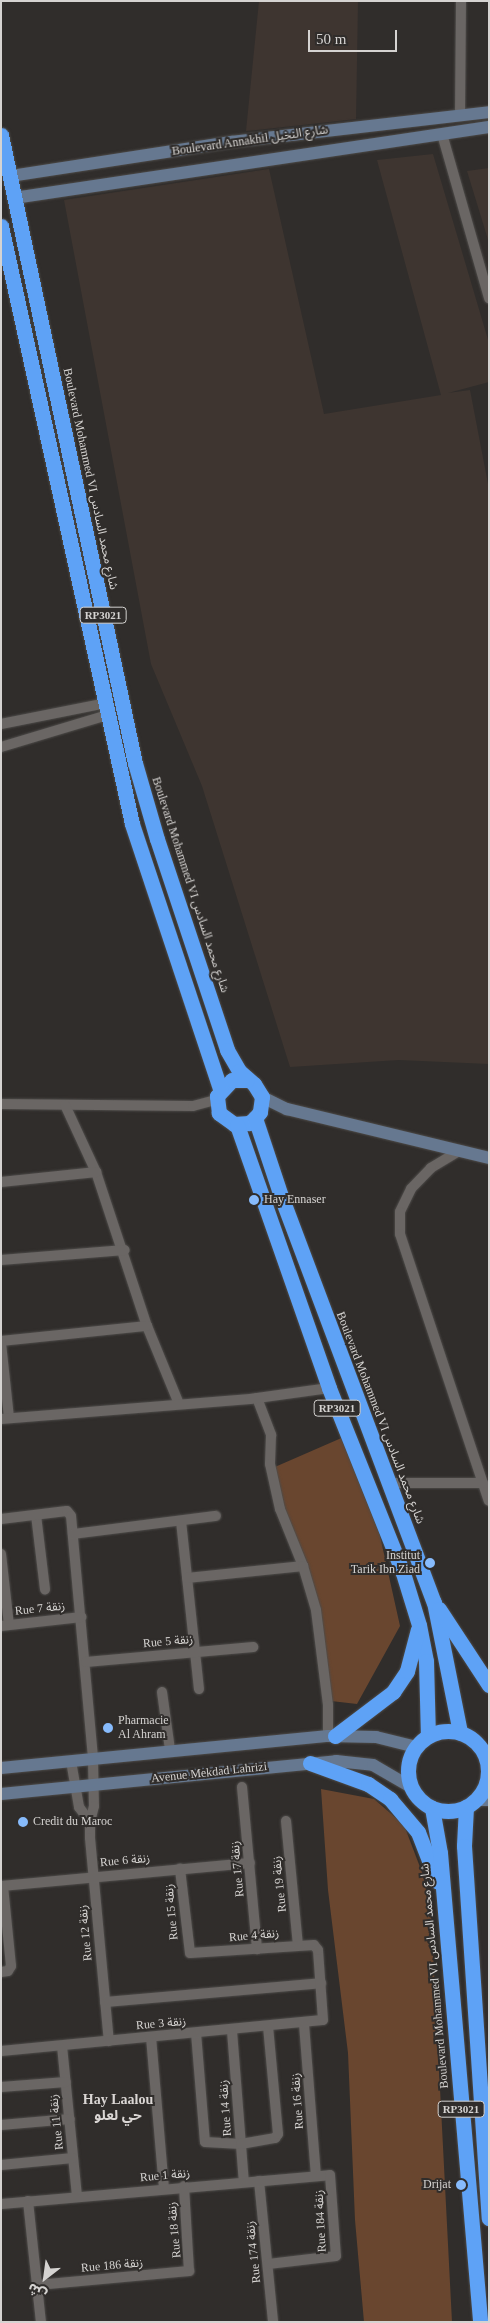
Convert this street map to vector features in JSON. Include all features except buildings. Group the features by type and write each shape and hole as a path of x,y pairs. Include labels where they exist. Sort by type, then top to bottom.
{"highway":[{"name":"Boulevard Mohammed VI شارع محمد السادس","path":"1,136 135,763 157,839 227,1050 233,1063 247,1080 259,1109 281,1196 434,1602 460,1732"},
{"name":"RP3021","path":"1,226 132,824 219,1100"},
{"path":"247,1080 232,1080 219,1100 227,1122 237,1125 259,1109"},
{"name":"RP3021","path":"237,1125 329,1388 403,1573 419,1625 426,1662 428,1736"},
{"path":"434,1602 489,1685"},
{"path":"331,1736 380,1704 399,1684 411,1660 419,1625"},
{"path":"460,1732 444,1731 428,1736 416,1747 408,1768 411,1787 423,1803 432,1808 453,1811 477,1802"},
{"name":"RP3021","path":"460,1732 478,1744 488,1763 486,1786 477,1802 464,1846 489,2218"},
{"path":"310,1763 368,1784 399,1808 422,1840 443,1899"},
{"name":"Boulevard Mohammed VI شارع محمد السادس","path":"432,1808 440,1853 480,2322"}],"street":[{"path":"460,116 461,1"},
{"name":"Boulevard Annakhil شارع النخيل","path":"11,176 231,142 489,112"},
{"name":"Boulevard Annakhil شارع النخيل","path":"14,198 489,127"},
{"path":"442,134 489,298"},
{"path":"1,724 107,709"},
{"path":"1,747 107,709"},
{"path":"1,1104 193,1106 219,1100"},
{"path":"65,1104 96,1172 124,1250 147,1326 179,1404"},
{"path":"259,1109 287,1109 489,1158"},
{"path":"459,1151 431,1168 411,1189 400,1212 400,1234 489,1501"},
{"path":"1,1182 96,1172"},
{"path":"1,1260 124,1250"},
{"path":"147,1326 1,1342 5,1418 257,1398 329,1388"},
{"path":"257,1398 271,1435 270,1464 280,1509 303,1566 316,1610 331,1736"},
{"path":"388,1483 484,1483"},
{"path":"1,1519 70,1513 86,1662 93,1760"},
{"path":"36,1515 45,1589"},
{"path":"73,1534 216,1516"},
{"path":"181,1521 199,1689"},
{"path":"1,1554 5,1626"},
{"path":"187,1578 303,1566"},
{"name":"Rue 7 زنقة","path":"5,1626 81,1617"},
{"name":"Rue 5 زنقة","path":"86,1662 253,1647"},
{"path":"162,1692 170,1750"},
{"name":"Avenue Mekdad Lahrizi","path":"1,1768 93,1760 170,1750 331,1736 376,1737 416,1747"},
{"name":"Rue 12 زنقة","path":"93,1760 94,1811 90,1822 109,2041"},
{"name":"Rue 12 زنقة","path":"71,1761 79,1807 90,1822"},
{"name":"Avenue Mekdad Lahrizi","path":"1,1794 310,1763 362,1762 411,1787"},
{"name":"Rue 17 زنقة","path":"242,1787 257,1949"},
{"name":"Rue 19 زنقة","path":"286,1821 298,1945"},
{"name":"Rue 6 زنقة","path":"2,1886 250,1862"},
{"name":"Rue 15 زنقة","path":"180,1869 190,1954"},
{"path":"2,1886 5,1971"},
{"name":"Rue 4 زنقة","path":"190,1954 312,1944 318,1950 321,1983"},
{"path":"106,2002 321,1983"},
{"name":"Rue 3 زنقة","path":"1,2051 232,2031 304,2024 323,2020 321,1983"},
{"name":"Rue 16 زنقة","path":"304,2024 316,2175"},
{"path":"196,2033 205,2142 241,2144 278,2134 268,2026"},
{"name":"Rue 14 زنقة","path":"232,2031 244,2182"},
{"path":"151,2037 164,2188"},
{"name":"Rue 11 زنقة","path":"62,2046 77,2196"},
{"path":"1,2087 66,2082"},
{"path":"1,2125 70,2119"},
{"path":"1,2165 74,2158"},
{"name":"Rue 1 زنقة","path":"1,2204 184,2186 330,2175"},
{"name":"Rue 184 زنقة","path":"268,2264 336,2256 330,2175"},
{"name":"Rue 174 زنقة","path":"259,2181 272,2322"},
{"name":"Rue 18 زنقة","path":"184,2186 189,2271"},
{"path":"28,2201 41,2322"},
{"name":"Rue 186 زنقة","path":"38,2285 189,2271"}],"shaded area":[{"path":"259,1 358,1 356,119 246,131"},
{"path":"433,154 489,343 489,382 448,393 470,390 489,489 489,1064 399,1060 290,1067 202,786 151,664 64,200 269,169 324,414 441,395 377,160"},
{"path":"489,168 489,243 467,171"},
{"path":"346,1436 378,1527 400,1626 357,1704 331,1701 317,1609 268,1470"},
{"path":"321,1789 374,1799 404,1825 423,1875 431,1913 452,2322 364,2322 355,2220 348,2053 328,1890"}],"place":[{"name":"Hay Ennaser","path":"254,1200"},
{"name":"Institut Tarik Ibn Ziad","path":"430,1563"},
{"name":"Pharmacie Al Ahram","path":"108,1728"},
{"name":"Credit du Maroc","path":"23,1822"},
{"name":"Drijat","path":"461,2185"}],"district":[{"name":"Hay Laalou حي لعلو","path":"118,2108"}]}
